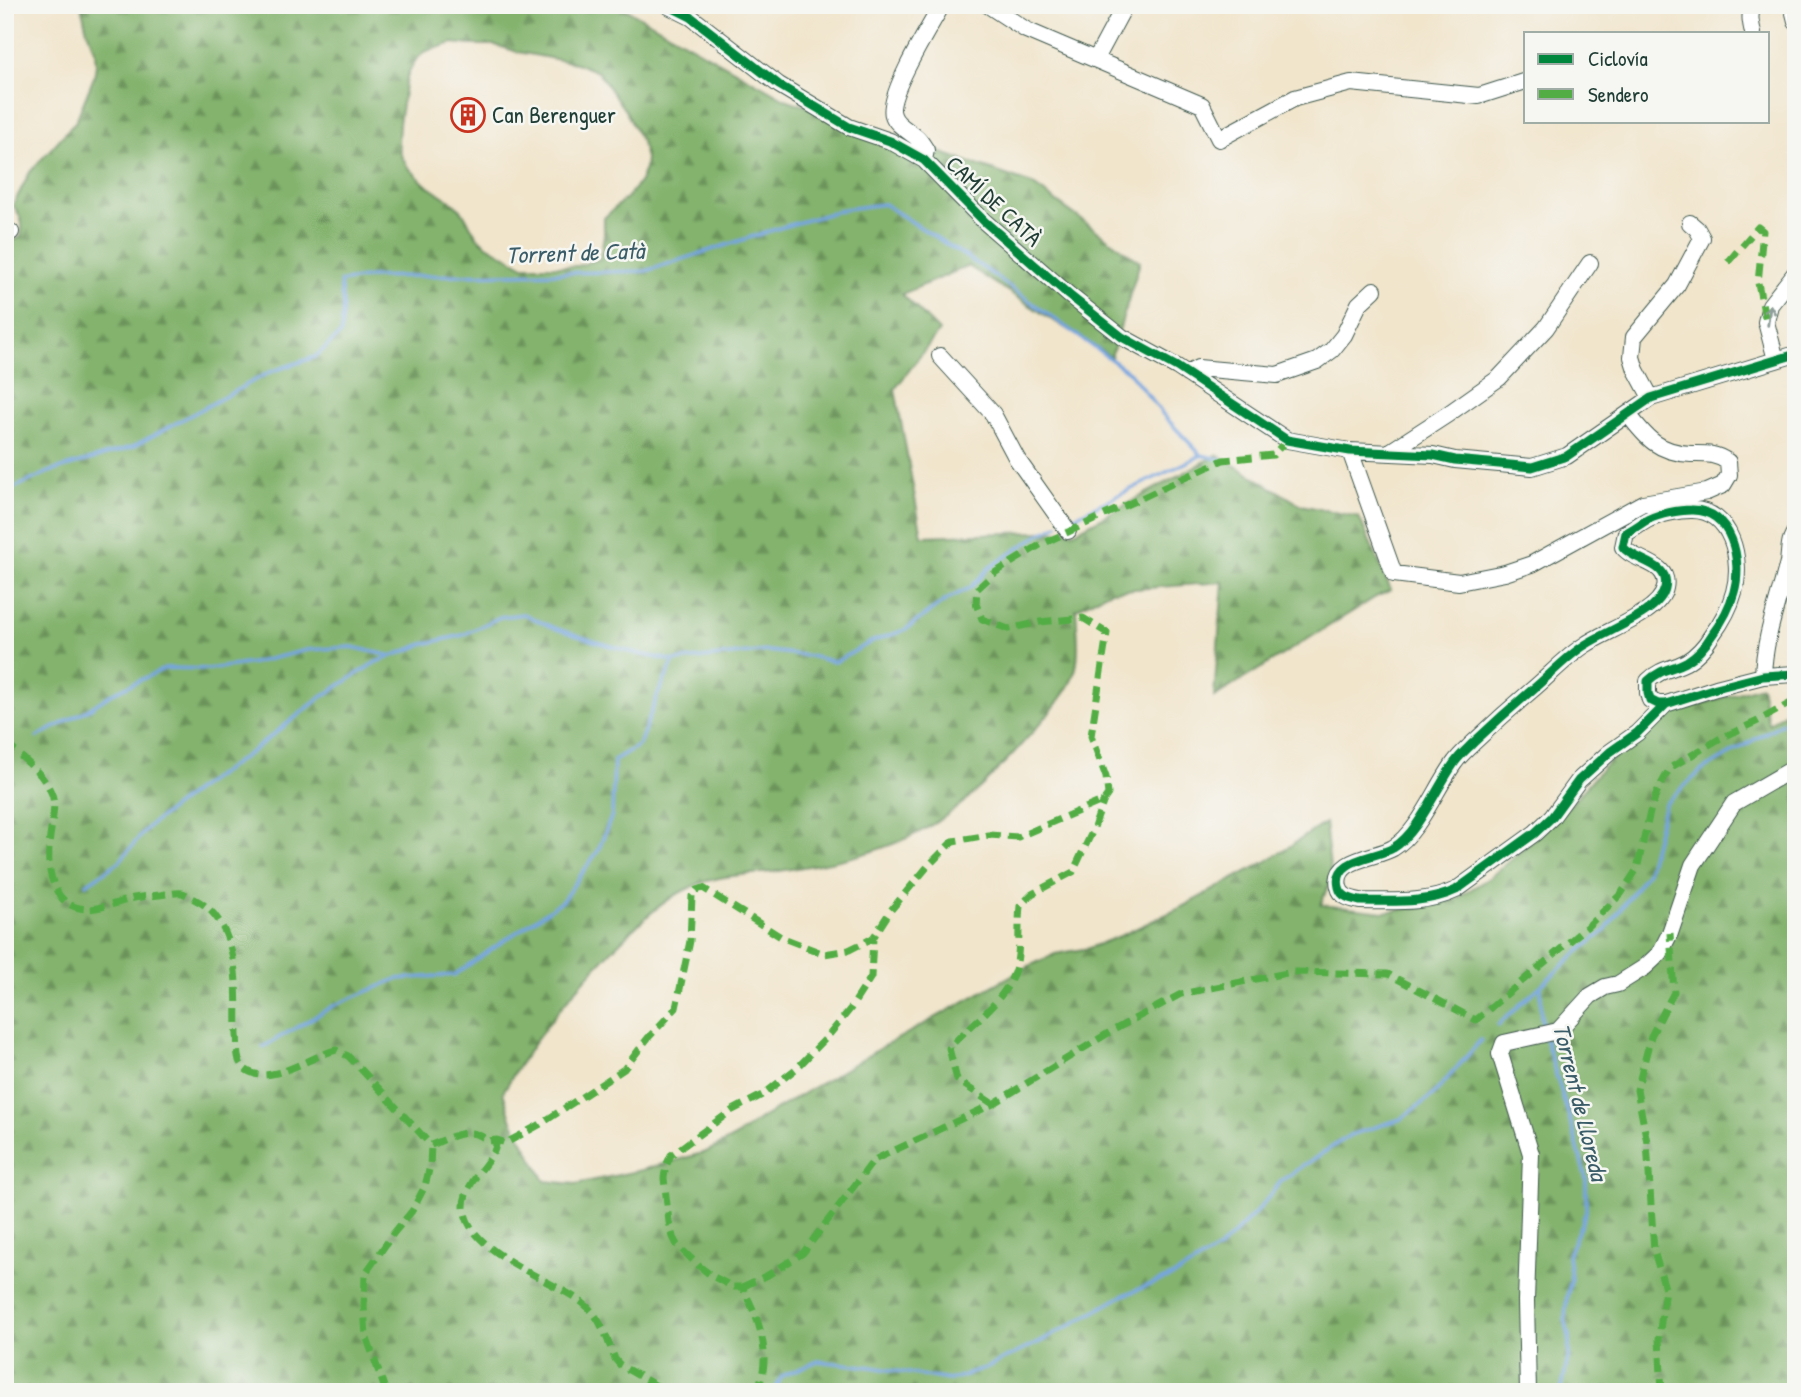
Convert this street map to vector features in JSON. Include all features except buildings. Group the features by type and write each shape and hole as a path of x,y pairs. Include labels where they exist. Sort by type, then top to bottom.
{"street":[{"name":"CAMÍ DE CATÀ","path":"667,5 691,17 779,85 837,120 890,141 924,160 985,222 1122,337 1187,374 1287,440 1349,451"},
{"path":"924,160 926,150 919,139 900,125 892,113 893,103 907,67 942,5"},
{"path":"988,5 1026,30 1202,105 1219,139 1294,98 1351,83 1479,96 1524,82"},
{"path":"1096,60 1125,5"},
{"path":"1753,32 1750,18 1754,5"},
{"path":"1792,5 1796,21"},
{"path":"1651,398 1632,358 1634,337 1676,285 1697,250 1702,238 1698,229 1690,223"},
{"path":"1388,453 1499,378 1546,328 1590,263"},
{"path":"1776,360 1766,323 1770,304 1794,277"},
{"path":"1187,374 1198,368 1277,375 1317,361 1332,350 1344,335 1359,304 1374,290"},
{"path":"1628,414 1646,436 1671,452 1717,455 1728,462 1729,475 1723,485 1707,492 1643,503 1532,564 1505,573 1459,582 1394,574 1349,451 1433,455 1455,460 1532,467 1567,456 1651,398 1796,355"},
{"path":"940,356 993,414 1017,459 1068,531"},
{"path":"1665,704 1637,733 1610,752 1579,780 1552,817 1535,833 1456,890 1445,896 1429,899 1388,901 1360,901 1342,894 1338,885 1340,874 1346,866 1354,860 1372,857 1394,848 1409,834 1455,761 1496,721 1585,645 1646,611 1657,601 1665,591 1664,573 1648,562 1628,554 1623,547 1626,533 1650,519 1692,510 1705,512 1718,519 1727,530 1734,543 1737,559 1735,590 1711,637 1685,663 1656,674 1648,681 1650,700 1665,704 1763,676 1796,674"},
{"path":"1763,676 1763,657 1788,560 1790,538 1796,531"},
{"path":"1528,1392 1526,1301 1531,1154 1500,1054 1504,1043 1558,1031 1590,996 1605,987 1618,984 1645,967 1660,953 1670,933 1693,865 1734,803 1796,767"}],"green space":[{"path":"81,5 619,5 785,99 1032,184 1140,262 1111,357 968,266 902,294 939,331 895,389 922,536 1073,533 1217,455 1301,505 1359,517 1391,590 1214,697 1223,582 1110,591 1076,609 1077,662 1073,677 1063,695 1002,766 947,815 899,842 860,855 799,868 718,878 694,886 672,897 655,910 600,963 541,1034 503,1092 512,1121 545,1181 576,1184 642,1170 706,1152 879,1049 1025,968 1055,954 1089,948 1120,936 1180,908 1269,860 1325,823 1331,877 1321,905 1384,912 1429,906 1457,898 1489,878 1514,857 1572,803 1602,768 1640,736 1676,712 1761,686 1768,724 1796,705 1796,1392 5,1392 5,245 21,237 21,220 13,205 30,172 76,121 94,77 95,51","holes":["453,43 495,45 576,63 598,72 626,112 641,141 646,158 645,169 629,195 604,218 600,259 577,266 524,266 477,237 462,211 425,184 407,166 398,142 409,72 424,52"]}],"waterway":[{"name":"Torrent de Catà","path":"5,492 49,472 132,447 270,372 315,357 341,334 343,306 340,282 371,277 646,271 845,209 884,204 985,269 1130,373 1165,417 1201,455 1223,460"},
{"path":"1065,521 1200,456"},
{"path":"86,884 119,862 148,827 320,698 376,662 424,644 463,635 500,617 524,614 554,628 594,641 674,661 768,651 835,662 871,642 905,630 946,600 971,587 989,568 1058,525"},
{"path":"37,737 113,693 166,668 209,669 253,663 307,650 352,647 392,656"},
{"path":"263,1047 333,1006 397,979 454,975 562,901 598,851 612,815 614,760 639,745 674,661"},
{"path":"1498,1025 1571,958 1605,931 1647,872 1665,804 1701,771 1796,715"},
{"name":"Torrent de Lloreda","path":"1541,986 1541,1017 1544,1030"},
{"name":"Torrent de Lloreda","path":"1545,1038 1586,1179 1586,1212 1568,1255 1571,1280 1565,1318 1569,1353 1561,1392"},
{"path":"774,1392 782,1376 818,1361 949,1380 981,1370 1044,1340 1124,1295 1175,1275 1219,1249 1259,1209 1282,1180 1350,1135 1401,1119 1433,1095 1481,1040"}],"marked path":[{"path":"1728,262 1758,227 1763,231 1758,283 1766,322"},
{"path":"431,1145 467,1133 474,1133 488,1141 506,1143 539,1125 624,1069 676,1008 690,941 692,896 697,890 703,888 781,937 824,954 849,950 873,938 891,910 953,841 989,835 1018,837 1104,800 1108,794 1106,777 1091,736 1107,633 1083,618 1040,622 1008,629 982,619 976,604 977,589 996,572 1040,545 1223,460 1273,455 1287,440"},
{"path":"742,1287 768,1275 803,1253 874,1160 993,1104 1110,1032 1181,994 1292,972 1388,974 1476,1020 1589,925 1621,894 1637,869 1650,812 1670,768 1719,739 1796,700"},
{"path":"5,742 37,771 53,796 49,861 52,879 60,896 68,903 85,909 138,897 178,893 203,904 219,921 231,948 235,976 238,1054 244,1068 255,1074 274,1074 336,1050 348,1056 431,1145"},
{"path":"993,1104 957,1080 949,1048 989,1009 1007,987 1017,962 1020,906 1032,894 1073,872 1104,800"},
{"path":"1662,1392 1659,1339 1665,1288 1654,1251 1647,1142 1637,1090 1651,1036 1674,992 1670,933"},
{"path":"756,1392 764,1365 764,1352 754,1312 742,1287 733,1287 712,1276 677,1245 669,1222 664,1178 666,1166 671,1155 731,1111 764,1094 798,1067 829,1035 871,977 873,938"},
{"path":"497,1140 493,1153 467,1192 464,1206 468,1222 494,1251 584,1304 600,1323 620,1365 667,1392"},
{"path":"386,1392 366,1336 365,1274 412,1211 425,1186 431,1145"}],"cycle path":[{"path":"667,5 691,17 779,85 849,127 890,141 924,160 985,222 1122,337 1177,367 1287,440 1350,451 1433,455 1455,460 1532,467 1567,456 1651,398 1796,354"},
{"path":"1666,704 1637,733 1610,752 1579,780 1552,817 1535,833 1456,890 1433,898 1396,901 1360,901 1347,897 1340,890 1339,877 1342,870 1357,860 1393,848 1411,832 1457,759 1473,743 1578,650 1631,621 1661,597 1665,588 1663,573 1623,547 1626,533 1649,519 1680,511 1705,512 1725,527 1731,539 1737,566 1732,598 1719,625 1693,657 1648,681 1650,700 1666,704 1763,676 1796,674"}],"place":[{"name":"Can Berenguer","path":"468,115"}]}
